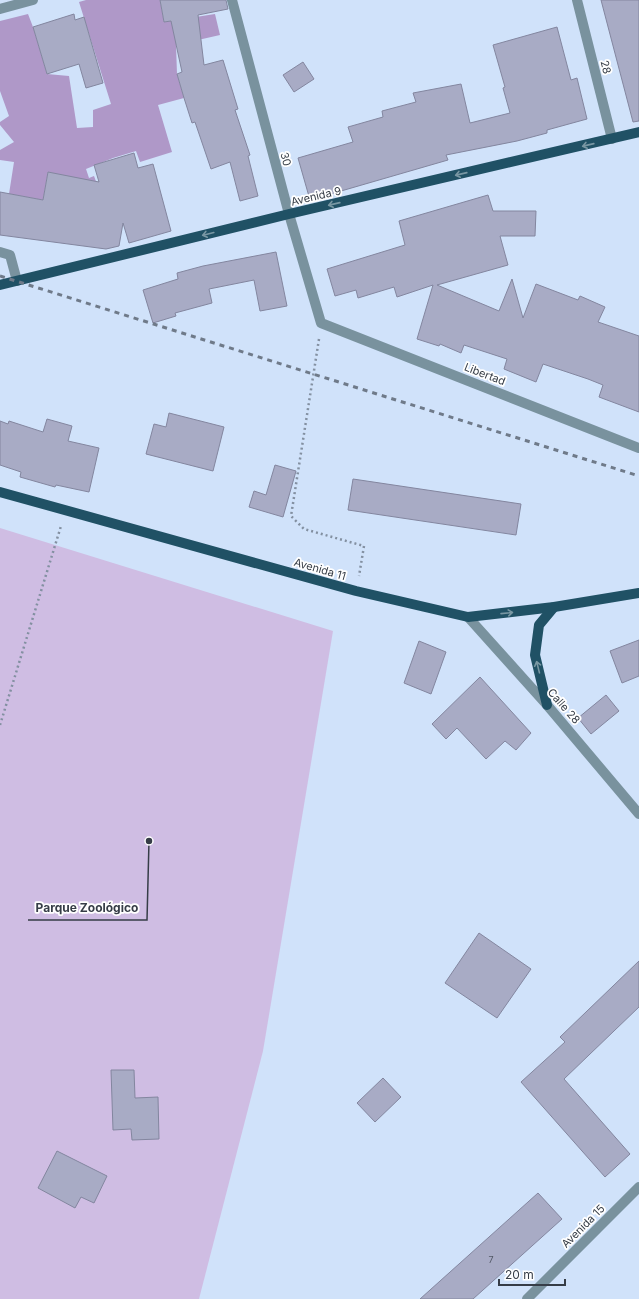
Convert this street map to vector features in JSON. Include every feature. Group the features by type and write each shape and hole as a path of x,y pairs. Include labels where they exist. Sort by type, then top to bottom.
{"main road":[{"name":"Avenida 9","path":"0,285 289,214 639,132"},
{"name":"Avenida 11","path":"0,492 356,591 468,617 554,608 639,593"},
{"path":"547,705 535,655 539,626 554,608"}],"street":[{"path":"0,9 33,0"},
{"name":"30","path":"232,0 289,214 321,323"},
{"name":"28","path":"577,0 612,139"},
{"path":"0,252 10,255 16,281"},
{"name":"Libertad","path":"321,323 639,448"},
{"name":"Calle 28","path":"468,617 547,705 639,814"},
{"name":"Avenida 15","path":"527,1299 639,1187"}],"path":[{"path":"321,323 290,516 304,530 364,546 356,591"},
{"path":"0,725 66,510"}],"shaded area":[{"path":"86,0 160,0 164,22 215,14 220,35 176,45 177,74 184,98 158,105 172,152 140,162 136,151 113,158 86,169 89,178 94,176 105,206 48,172 43,200 9,194 14,162 0,160 0,150 14,142 0,125 0,122 9,116 0,91 0,21 28,14 47,74 69,76 77,128 93,127 93,110 111,104 79,2"},
{"path":"0,528 333,631 263,1051 199,1299 0,1299"}],"building":[{"path":"160,0 226,0 228,9 198,15 204,65 223,60 238,109 235,110 250,155 248,156 258,196 240,201 230,162 211,169 195,122 192,123 184,98 177,74 182,72 171,21 164,22"},
{"path":"601,0 639,0 639,121 633,122"},
{"path":"74,14 75,20 84,17 103,83 86,88 79,64 47,74 33,27"},
{"path":"557,27 571,80 577,78 587,119 547,130 547,133 517,141 446,155 448,160 310,200 298,158 353,142 348,127 383,117 382,111 416,102 413,93 461,84 470,123 510,113 503,88 505,87 493,45"},
{"path":"303,62 314,79 294,92 283,75"},
{"path":"134,153 138,168 153,164 171,231 129,243 123,223 119,246 106,249 0,235 0,192 43,200 48,172 99,182 94,165"},
{"path":"488,195 493,211 536,211 535,236 500,236 508,265 437,285 499,311 512,279 523,318 536,284 578,300 580,296 605,307 598,322 639,336 639,412 599,397 603,385 543,364 536,382 504,369 507,359 464,345 461,353 440,344 439,346 417,339 433,285 397,297 394,287 358,298 356,290 335,296 327,269 405,245 399,221"},
{"path":"276,252 287,306 260,311 254,280 209,289 212,303 175,313 176,316 153,323 143,290 178,279 177,273 203,266"},
{"path":"169,413 224,427 213,471 146,454 154,424 166,427"},
{"path":"47,419 72,426 68,441 99,448 89,492 56,485 55,487 20,477 21,472 0,465 0,421 8,424 9,421 43,432"},
{"path":"275,465 296,471 283,517 249,507 254,491 266,495"},
{"path":"353,479 521,504 516,535 348,510"},
{"path":"639,640 639,676 622,683 610,651"},
{"path":"419,641 446,652 431,694 404,683"},
{"path":"480,677 531,733 516,750 505,741 486,759 457,728 446,739 432,724"},
{"path":"606,695 619,711 591,734 578,718"},
{"path":"479,933 531,969 497,1018 445,983"},
{"path":"639,961 639,1007 564,1079 630,1154 605,1177 521,1082 565,1042 560,1037"},
{"path":"111,1070 134,1070 135,1098 158,1097 159,1139 132,1140 131,1129 113,1130"},
{"path":"383,1078 401,1097 375,1122 357,1103"},
{"path":"57,1151 107,1176 94,1203 81,1197 75,1208 38,1188"},
{"path":"538,1193 562,1219 473,1299 420,1299"}],"railway":[{"path":"0,276 639,476"}],"place":[{"name":"Parque Zoológico","path":"149,841"}]}
